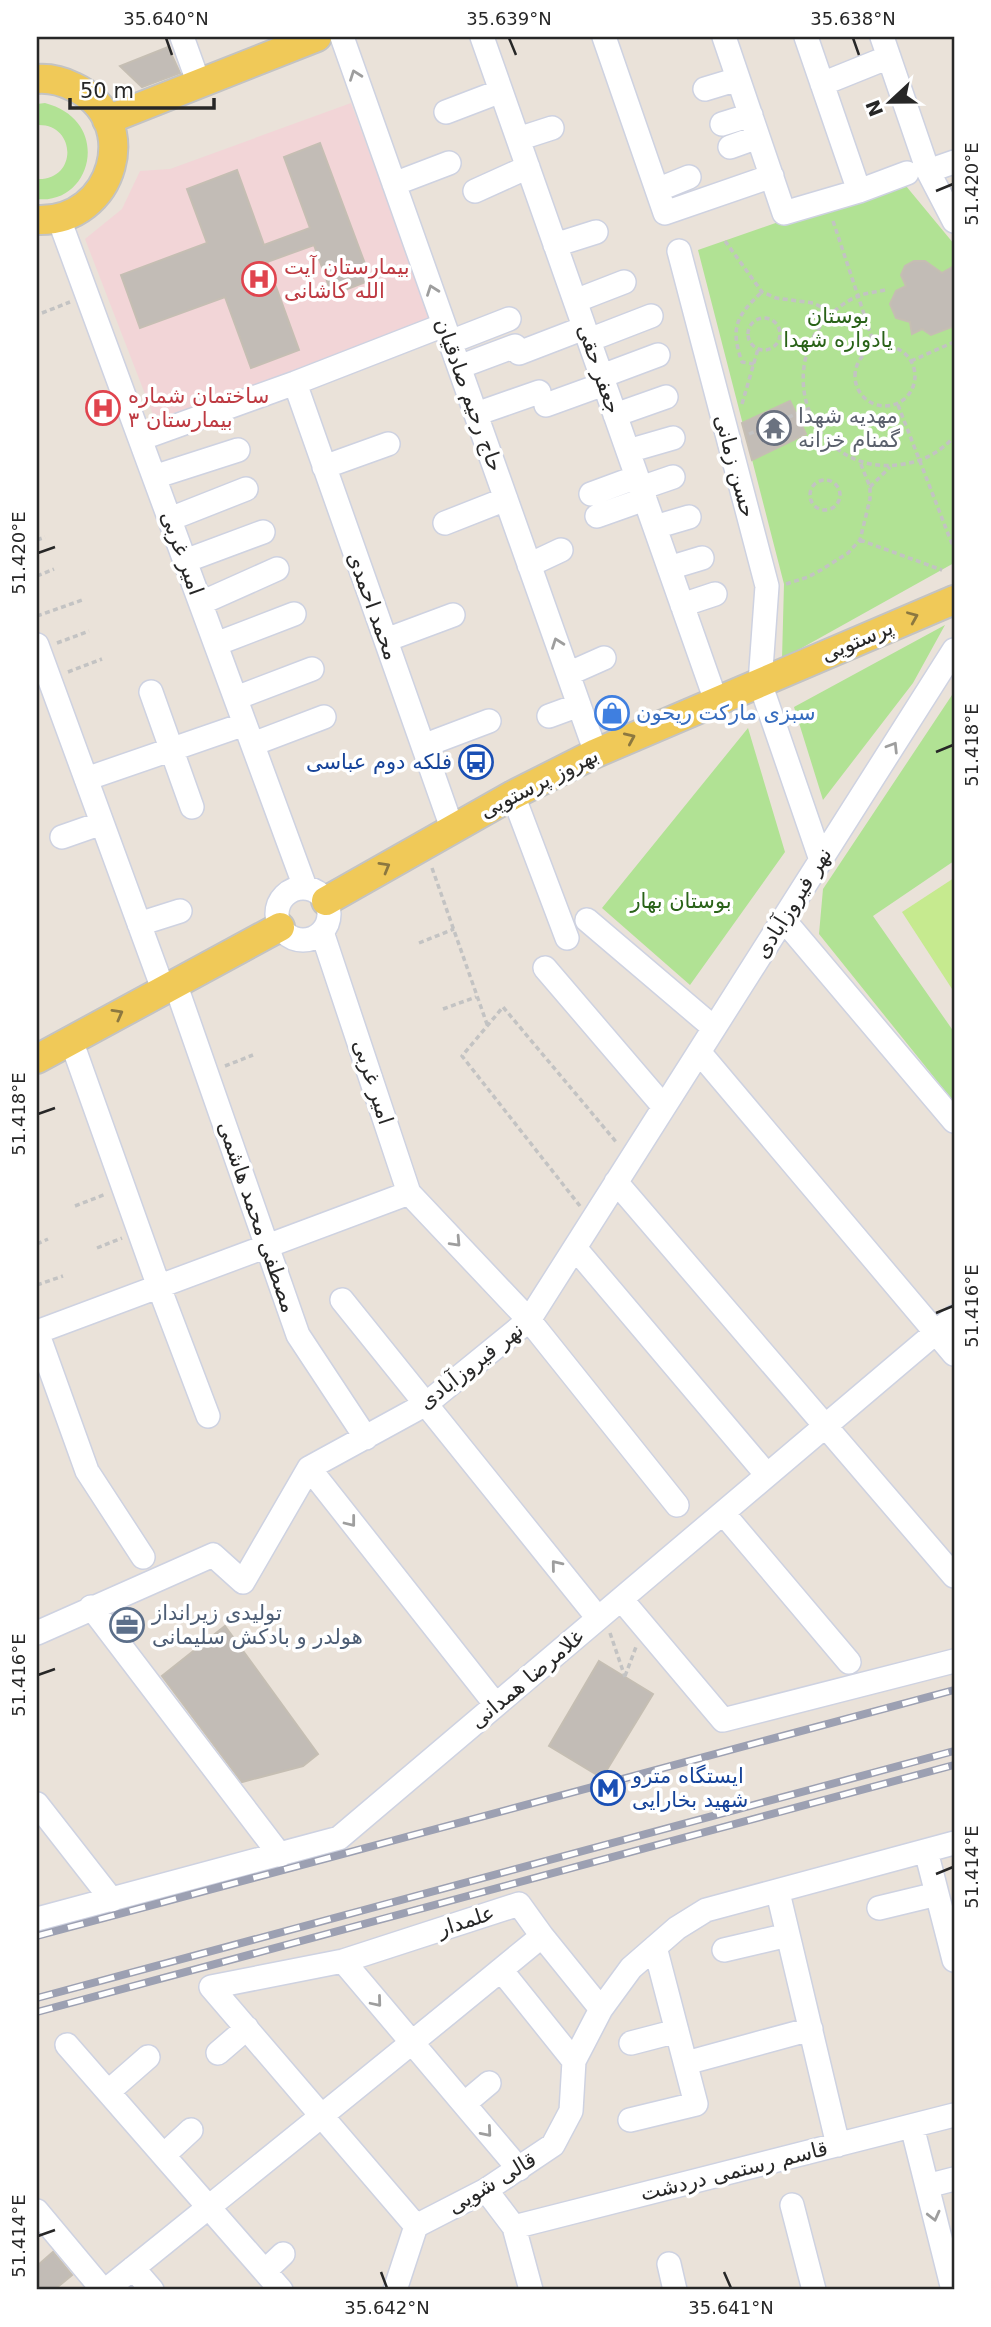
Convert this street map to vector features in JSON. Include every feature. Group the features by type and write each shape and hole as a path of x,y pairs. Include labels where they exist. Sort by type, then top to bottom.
{"main road":[{"path":"107,120 317,37"},
{"path":"37,79 62,81 80,90 96,103 107,120 113,140 113,161 106,181 95,198 79,211 48,220"},
{"name":"پرستویی","path":"761,683 954,600"},
{"name":"بهروز پرستویی","path":"316,894 424,844 513,794 596,753 761,683"},
{"path":"37,1059 280,927"}],"street":[{"path":"182,37 199,84"},
{"name":"حاج رحیم صادقیان","path":"342,37 596,753"},
{"name":"جعفر حقی","path":"482,37 716,701"},
{"path":"604,37 665,213 772,176"},
{"path":"724,37 784,213 954,162"},
{"path":"806,37 859,191"},
{"path":"822,84 886,47 917,172 948,198 954,221"},
{"path":"705,89 738,79"},
{"path":"446,112 501,91"},
{"path":"722,124 751,115"},
{"path":"518,139 552,128"},
{"path":"730,147 758,138"},
{"path":"394,184 449,163"},
{"path":"475,191 528,167"},
{"path":"657,190 689,177"},
{"name":"امیر غربی","path":"48,220 88,295 249,734 316,894"},
{"path":"555,245 596,232"},
{"name":"حسن زمانی","path":"679,251 767,586 761,683"},
{"path":"575,301 624,282"},
{"path":"459,367 517,349 587,334 651,316"},
{"path":"140,439 295,383 447,334 509,319"},
{"path":"476,414 603,380 658,355"},
{"name":"محمد احمدی","path":"295,383 452,828"},
{"path":"615,415 666,397"},
{"path":"628,451 673,439"},
{"path":"324,467 388,444"},
{"path":"154,477 237,450"},
{"path":"591,494 641,488 673,477"},
{"path":"170,519 246,488"},
{"path":"597,516 641,488"},
{"path":"445,523 506,499"},
{"path":"655,527 689,517"},
{"path":"186,561 263,532"},
{"path":"529,565 561,550"},
{"path":"669,568 702,558"},
{"path":"201,603 277,569"},
{"path":"682,605 715,594"},
{"path":"216,644 294,614"},
{"path":"386,640 453,615"},
{"name":"مصطفی محمد هاشمی","path":"38,648 139,924 206,1073 298,1335 366,1438"},
{"name":"نهر فیروزآبادی","path":"309,1468 426,1404 529,1320 954,650"},
{"path":"568,674 604,658"},
{"path":"236,698 312,669"},
{"path":"761,683 821,860"},
{"path":"151,691 192,807"},
{"path":"549,716 579,705"},
{"path":"86,779 172,749 324,717"},
{"path":"423,746 489,721"},
{"path":"513,794 567,938"},
{"path":"62,837 102,823"},
{"path":"291,890 316,894 330,911 323,932 312,939 300,940 289,936 280,927 277,913 281,900 291,890"},
{"path":"139,924 180,911"},
{"path":"783,919 954,1121"},
{"path":"587,920 714,1028"},
{"name":"امیر غربی","path":"323,932 409,1193"},
{"path":"545,968 664,1107"},
{"path":"71,1040 208,1416"},
{"path":"699,1052 954,1354"},
{"path":"616,1182 954,1576"},
{"path":"143,1557 87,1471 37,1332 409,1193 529,1320 677,1505"},
{"path":"575,1248 767,1475"},
{"path":"342,1300 601,1616"},
{"name":"غلامرضا همدانی","path":"37,1919 339,1838 954,1317"},
{"path":"37,1633 213,1555 243,1583 309,1468 496,1705"},
{"path":"723,1513 849,1662"},
{"path":"621,1599 723,1720 954,1661"},
{"path":"91,1607 280,1855"},
{"path":"37,1804 111,1900"},
{"name":"قالی شویی","path":"416,2226 486,2190 553,2145 571,2111 574,2061 601,2009 631,1968 677,1928 706,1910 954,1843"},
{"path":"926,1851 954,1960"},
{"path":"879,1908 937,1894"},
{"path":"780,1901 838,2145"},
{"name":"علمدار","path":"247,2028 211,1987 343,1961 519,1904 542,1936"},
{"path":"724,1950 789,1935"},
{"path":"37,2211 105,2290 542,1936 601,2009"},
{"path":"630,2120 696,2104 655,1947"},
{"path":"343,1961 519,2169"},
{"path":"502,1970 574,2061"},
{"path":"218,2053 247,2028 416,2226 395,2290"},
{"path":"686,2063 811,2029"},
{"path":"631,2043 677,2031"},
{"path":"66,2045 281,2290"},
{"path":"108,2092 148,2057"},
{"path":"464,2104 489,2083"},
{"name":"قاسم رستمی دردشت","path":"514,2227 954,2115"},
{"path":"912,2126 953,2290"},
{"path":"164,2155 191,2130"},
{"path":"927,2186 954,2179"},
{"path":"486,2190 514,2227 531,2290"},
{"path":"792,2204 814,2290"},
{"path":"265,2271 283,2255"},
{"path":"669,2264 676,2290"},
{"path":"133,2268 152,2290"}],"path":[{"path":"832,218 875,347"},
{"path":"725,240 762,292 776,299 813,303 832,312"},
{"path":"885,290 858,296 832,312 813,335 803,364 803,395 814,423 833,447 860,461 890,467 920,461 944,448 954,437"},
{"path":"754,364 741,362 735,342 736,323 747,306 762,292"},
{"path":"42,313 88,295"},
{"path":"767,319 776,324 779,339 769,350 758,349 748,338 750,328 757,320 767,319"},
{"path":"911,361 954,342"},
{"path":"875,347 895,348 911,361 916,380 912,390 898,404 878,407 869,403 857,388 856,368 867,352 875,347"},
{"path":"739,411 758,349"},
{"path":"898,404 954,549"},
{"path":"746,436 808,409"},
{"path":"767,586 808,577 848,553 860,540 870,499 870,487 860,461"},
{"path":"870,487 890,467"},
{"path":"826,480 835,484 840,494 838,503 829,509 816,507 810,495 814,486 826,480"},
{"path":"37,540 44,537"},
{"path":"860,540 942,570"},
{"path":"37,576 54,569"},
{"path":"37,616 85,599"},
{"path":"38,648 89,631"},
{"path":"49,679 102,659"},
{"path":"424,844 488,1027"},
{"path":"419,943 454,929"},
{"path":"443,1009 476,997"},
{"path":"592,1221 462,1056 503,1007 631,1159"},
{"path":"206,1073 253,1055"},
{"path":"75,1206 124,1186"},
{"path":"37,1244 48,1240"},
{"path":"37,1285 63,1276"},
{"path":"601,1616 625,1677 643,1626"}],"shaded area":[{"name":"بیمارستان آیت الله کاشانی","path":"351,103 431,319 157,425 85,239 122,209 140,171 170,169"}],"green space":[{"path":"45,103 66,113 80,126 87,143 87,160 82,176 71,189 56,197 37,199 37,179 50,177 60,171 66,162 67,152 60,133 50,127 37,125 37,104"},
{"name":"بوستان یادواره شهدا","path":"906,186 954,244 954,563 782,659 784,584 698,250 827,205"},
{"path":"945,625 913,683 823,800 794,707"},
{"path":"952,695 954,861 873,916 954,1032 954,1102 819,934 823,889"},
{"name":"بوستان بهار","path":"748,728 785,852 690,985 602,908"},
{"path":"954,878 954,992 902,912"}],"building":[{"path":"168,47 180,73 142,87 120,66"},
{"path":"320,143 371,280 332,295 314,245 267,262 299,350 251,368 225,297 140,328 121,275 207,243 187,189 237,170 264,245 310,228 284,157"},
{"path":"914,261 925,261 942,273 954,266 954,326 931,335 922,329 912,334 910,322 896,318 890,304 896,291 906,286 901,275 905,266"},
{"name":"مهدیه شهدا گمنام خزانه","path":"790,401 806,434 752,460 742,423"},
{"path":"225,1626 318,1754 303,1766 242,1782 162,1676"},
{"path":"599,1661 653,1694 602,1778 549,1746"},
{"path":"53,2252 72,2275 54,2290 37,2290 37,2266"}],"railway":[{"path":"37,1936 954,1690"},
{"path":"37,1998 954,1751"},
{"path":"37,2012 954,1765"}],"place":[{"name":"بیمارستان آیت الله کاشانی","path":"259,279"},
{"name":"ساختمان شماره ۳ بیمارستان","path":"103,408"},
{"name":"مهدیه شهدا گمنام خزانه","path":"774,428"},
{"name":"سبزی مارکت ریحون","path":"612,713"},
{"name":"فلکه دوم عباسی","path":"476,762"},
{"name":"تولیدی زیرانداز هولدر و بادکش سلیمانی","path":"127,1625"},
{"name":"ایستگاه مترو شهید بخارایی","path":"608,1788"}]}
